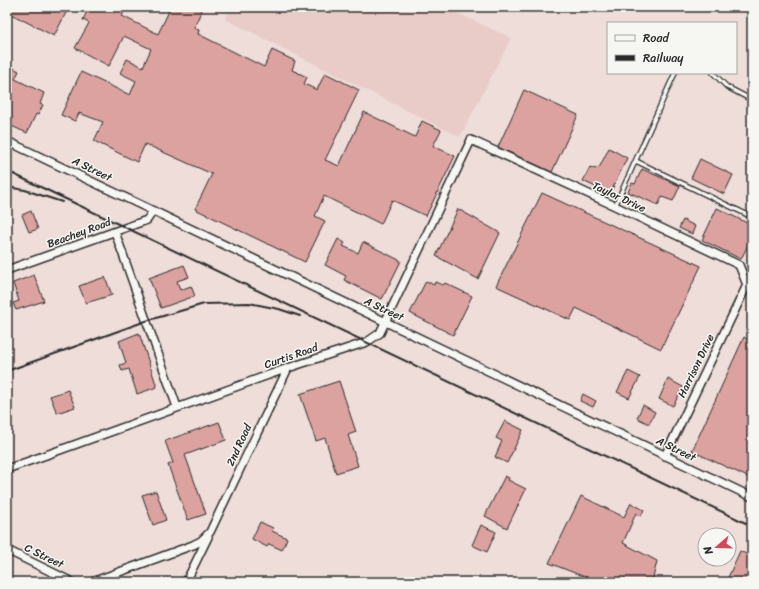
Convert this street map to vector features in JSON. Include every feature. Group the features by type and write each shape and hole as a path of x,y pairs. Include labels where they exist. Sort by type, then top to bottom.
{"street":[{"name":"Taylor Drive","path":"471,140 739,265 747,285"},
{"name":"Curtis Road","path":"7,469 177,407 367,342 380,333 471,140"},
{"name":"A Street","path":"7,141 752,497"},
{"name":"Beachey Road","path":"7,270 147,220 154,211"},
{"path":"115,232 177,407"},
{"name":"Harrison Drive","path":"665,456 747,285"},
{"name":"2nd Road","path":"186,582 288,368"},
{"name":"2nd Road","path":"92,582 193,545 201,541 210,532"},
{"name":"C Street","path":"7,550 72,582"}],"lane":[{"path":"615,206 676,74"},
{"path":"714,74 727,87 752,100"},
{"path":"636,161 752,217"},
{"path":"747,285 752,275"}],"shaded area":[{"path":"231,7 444,7 511,38 460,137 225,19"}],"building":[{"path":"7,7 69,7 54,36 7,12"},
{"path":"89,7 126,7 122,16 158,34 171,7 203,7 194,28 199,30 198,34 264,67 272,50 295,61 292,70 307,77 304,84 317,90 325,73 359,90 325,160 339,166 364,112 415,137 422,121 441,130 433,146 455,156 426,216 392,200 381,224 324,196 315,216 325,221 305,262 195,209 212,174 145,144 137,162 94,141 103,122 79,113 75,121 61,115 81,72 130,95 136,81 120,73 127,59 143,67 151,49 124,36 109,66 75,48 89,23 83,20"},
{"path":"7,65 19,71 15,79 44,93 40,104 43,105 38,115 36,114 27,133 7,124"},
{"path":"524,90 578,115 552,172 498,147"},
{"path":"609,148 627,158 610,194 583,181 590,167 595,169 597,167 599,168"},
{"path":"700,159 733,175 724,194 691,178"},
{"path":"642,169 680,186 673,201 662,197 658,205 628,192 632,183 635,184"},
{"path":"542,193 701,266 661,349 576,308 570,320 496,286"},
{"path":"717,208 751,225 747,234 752,237 741,259 702,240"},
{"path":"458,209 500,233 478,279 436,256"},
{"path":"31,211 38,229 29,232 22,215"},
{"path":"683,220 695,226 692,234 679,228"},
{"path":"338,239 345,243 343,246 358,253 363,242 401,261 382,299 344,280 346,276 325,265"},
{"path":"184,265 189,277 177,281 180,290 191,286 195,296 161,308 149,278"},
{"path":"34,275 44,301 16,310 13,303 19,301 13,283"},
{"path":"105,277 112,295 86,303 79,286"},
{"path":"426,281 434,285 435,282 443,285 445,283 472,296 453,335 410,313"},
{"path":"139,333 157,387 137,394 129,369 122,371 120,365 126,363 119,341"},
{"path":"744,337 752,342 752,479 692,451"},
{"path":"628,371 640,377 629,398 617,392"},
{"path":"668,379 683,387 673,406 659,399"},
{"path":"339,381 356,432 348,435 358,466 336,473 325,438 316,441 300,394"},
{"path":"68,390 75,407 57,413 50,396"},
{"path":"583,394 596,401 593,407 580,401"},
{"path":"643,405 655,412 649,424 637,418"},
{"path":"505,421 523,430 507,463 495,457 502,441 496,438"},
{"path":"219,422 226,440 185,455 206,514 188,520 168,465 173,463 165,441"},
{"path":"505,476 509,478 508,480 526,489 507,528 485,516"},
{"path":"156,491 166,520 153,525 142,495"},
{"path":"581,496 624,517 631,503 644,510 641,516 636,513 623,543 657,561 652,582 598,582 549,563"},
{"path":"260,522 273,528 272,531 287,538 282,550 269,544 267,547 252,539"},
{"path":"481,525 496,532 487,552 472,545"},
{"path":"740,551 752,557 752,582 726,582 733,567 737,567 737,558"}],"railway":[{"path":"7,171 752,526"},
{"path":"7,187 25,190 62,202"},
{"path":"7,371 146,321 204,304 249,303 279,309 300,316"}]}
